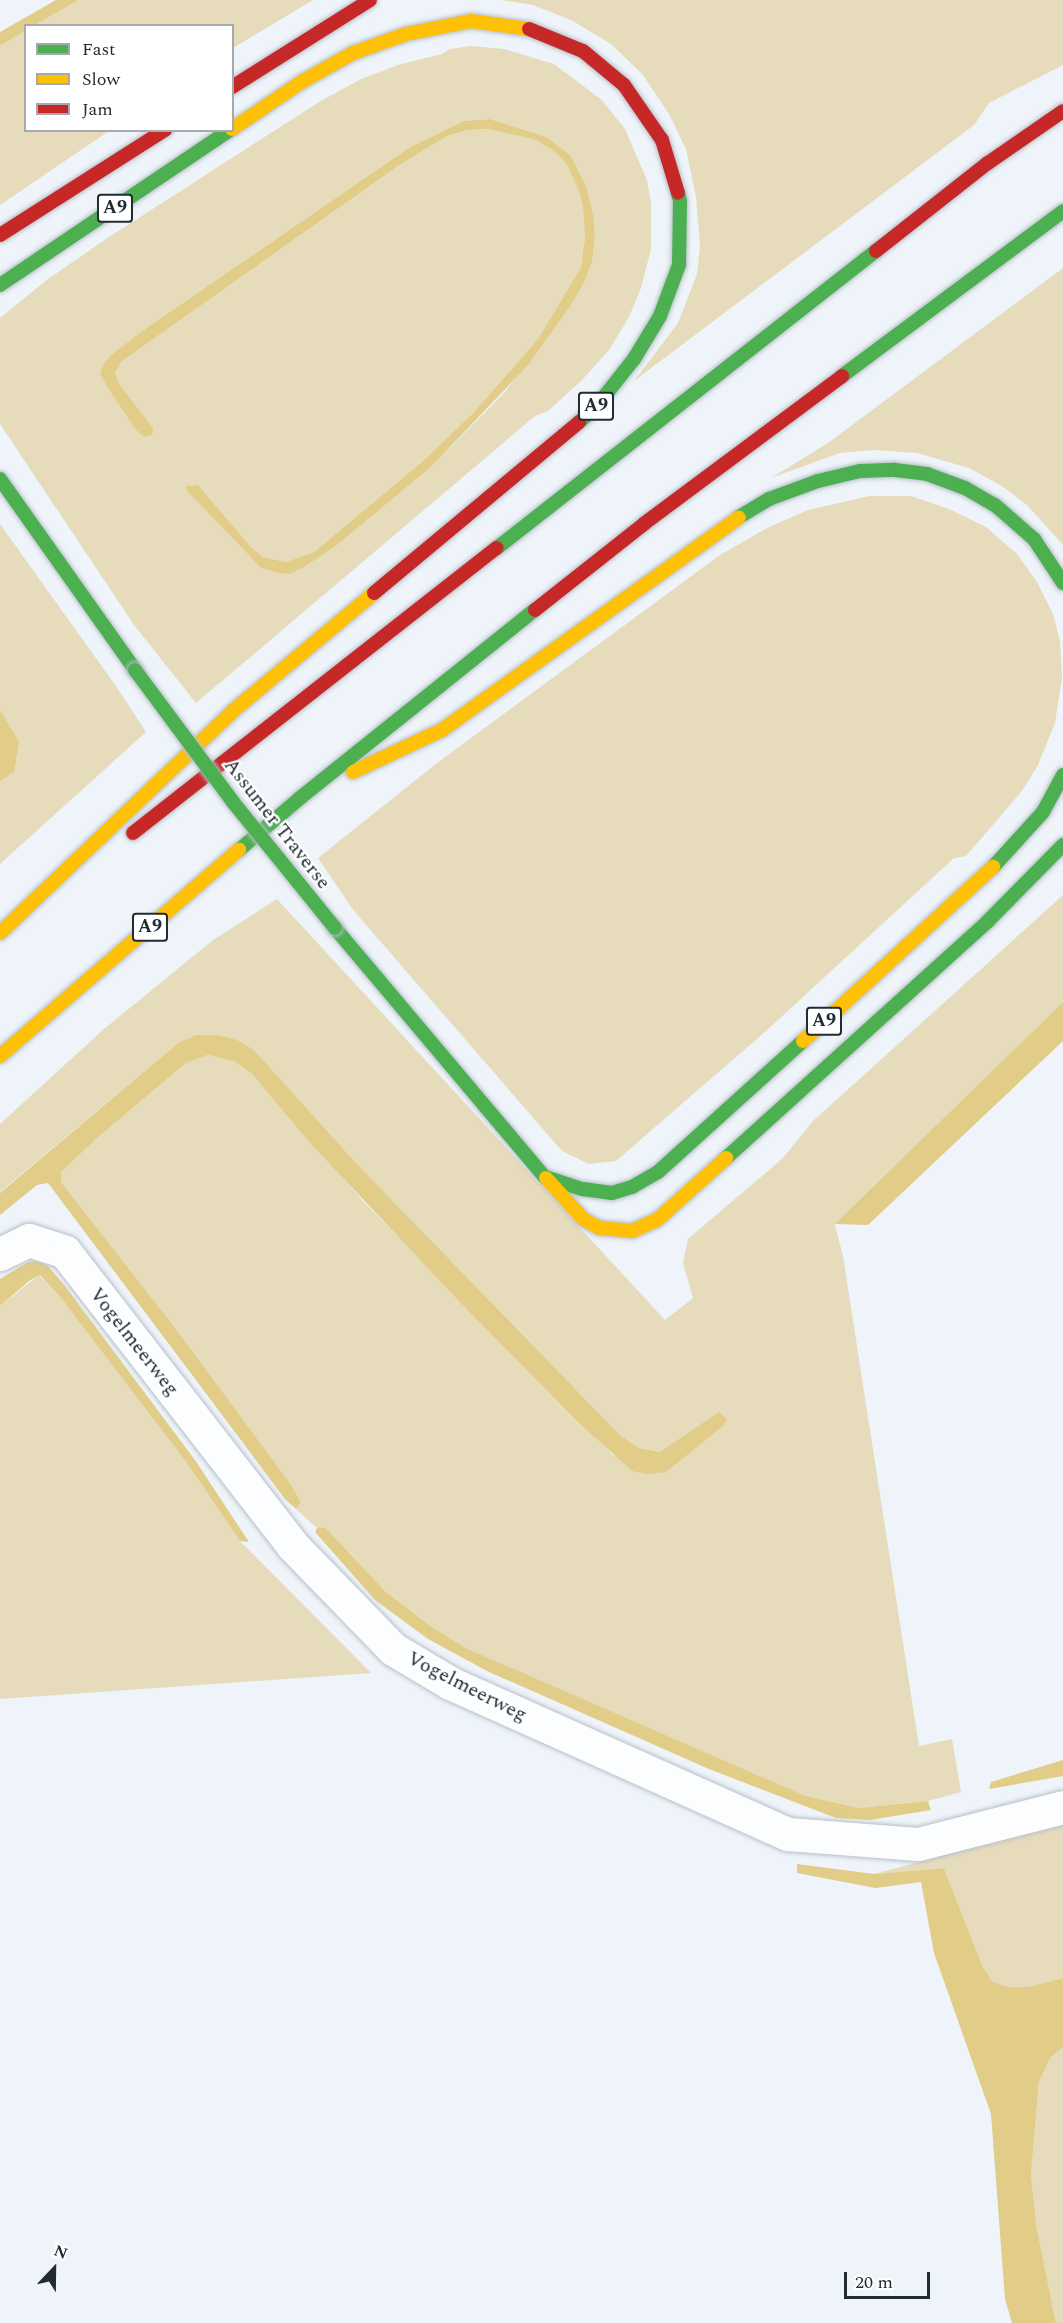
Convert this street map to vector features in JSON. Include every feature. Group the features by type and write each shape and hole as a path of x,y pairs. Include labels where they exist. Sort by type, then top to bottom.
{"main road":[{"path":"234,86 370,0"},
{"name":"A9","path":"0,935 233,711 595,408 634,359 660,316 679,264 680,201 662,140 624,85 583,51 528,28 471,21 406,34 353,53 303,81 234,128"},
{"name":"A9","path":"122,841 988,163 1063,111"},
{"name":"A9","path":"0,235 162,132"},
{"name":"A9","path":"0,285 228,132"},
{"name":"A9","path":"0,1056 300,798 645,523 1063,211"},
{"name":"A9","path":"300,798 442,729 504,688 729,523 769,499 818,481 860,471 895,470 927,474 965,488 995,505 1034,539 1063,583"},
{"name":"Assumer Traverse","path":"0,479 135,670 233,802 335,928 545,1177"},
{"name":"A9","path":"545,1177 583,1190 612,1193 632,1187 658,1172 998,863 1043,812 1063,775"},
{"name":"A9","path":"545,1177 583,1219 599,1228 632,1231 657,1220 988,921 1063,845"},
{"name":"A9","path":"0,935 94,863"}],"street":[{"name":"Vogelmeerweg","path":"0,1254 30,1240 65,1252 292,1545 393,1649 450,1683 788,1834 918,1844 1063,1807"}],"shaded area":[{"path":"56,0 79,0 37,24 24,24 24,32 0,46 0,32"},
{"path":"79,0 313,0 234,47 234,24 37,24"},
{"path":"501,0 1063,0 1063,65 989,103 974,125 634,381 678,323 697,274 700,246 696,197 686,149 669,114 643,75 611,44 573,21 533,5"},
{"path":"24,32 24,132 108,132 0,205 0,46"},
{"path":"470,46 504,49 554,64 602,100 625,129 647,180 651,202 651,249 641,288 629,317 609,350 582,380 548,411 535,416 196,703 134,625 0,424 0,318 48,279 106,239 319,102 361,79 398,65 442,54 450,49","holes":["490,119 547,137 571,156 586,186 595,235 571,305 504,393 431,467 336,546 306,566 260,567 187,491 187,486 198,485 251,547 263,557 286,562 314,552 423,461 474,412 538,339 581,267 585,237 583,209 579,191 566,163 554,151 536,140 489,129 468,130 447,136 398,166 121,362 115,373 120,385 153,428 103,365 145,329 410,147 464,121"]},
{"path":"490,119 547,137 571,156 586,186 593,215 595,235 592,261 584,282 571,305 528,365 431,467 336,546 306,566 289,574 260,567 187,491 186,486 198,485 251,547 263,557 286,562 314,552 423,461 474,412 538,339 581,267 585,237 583,209 579,191 566,163 554,151 536,140 489,129 468,130 447,136 398,166 121,362 115,373 120,385 153,428 152,435 144,437 136,430 100,374 103,365 110,356 145,329 410,147 464,121"},
{"path":"1063,268 1063,545 1027,505 1002,486 969,468 917,453 874,450 840,453 771,478 828,443"},
{"path":"870,496 911,496 949,509 986,527 1017,554 1037,582 1053,614 1060,641 1062,678 1055,723 1038,765 1022,791 966,856 954,858 766,1031 616,1161 589,1164 562,1151 354,911 318,858 437,763 720,555 769,527 808,510"},
{"path":"0,524 146,732 0,864"},
{"path":"0,710 19,742 14,772 0,781"},
{"path":"1063,895 1063,1002 835,1225 843,1256 919,1746 952,1739 961,1792 928,1801 859,1808 806,1796 466,1648 429,1625 385,1591 325,1527 317,1528 296,1509 301,1502 290,1483 173,1325 61,1182 60,1172 96,1139 186,1063 208,1055 236,1062 253,1075 364,1202 613,1455 666,1472 727,1420 685,1437 660,1452 639,1448 620,1435 358,1165 254,1050 178,1043 0,1192 0,1124 104,1029 213,940 277,899 665,1320 693,1298 683,1263 688,1239 783,1158 813,1121"},
{"path":"1063,1002 1063,1041 868,1225 835,1224"},
{"path":"196,1035 217,1035 237,1040 254,1050 358,1165 620,1435 639,1448 660,1452 719,1412 727,1420 723,1426 666,1472 647,1474 632,1471 579,1423 455,1297 311,1144 253,1075 236,1062 208,1055 186,1063 96,1139 61,1172 61,1182 173,1325 290,1483 301,1502 296,1509 285,1499 48,1183 37,1185 0,1215 0,1193 178,1043"},
{"path":"37,1261 48,1266 65,1286 195,1460 249,1542 240,1541 184,1459 61,1298 40,1275 29,1281 0,1306 0,1279 28,1262"},
{"path":"39,1275 61,1298 115,1367 184,1459 240,1541 371,1673 0,1699 0,1306"},
{"path":"325,1527 385,1591 429,1625 466,1648 806,1796 859,1808 928,1801 931,1810 870,1820 836,1818 709,1769 487,1671 428,1639 375,1600 315,1532 317,1528"},
{"path":"1063,1760 1063,1776 989,1789 991,1782"},
{"path":"1063,1819 1063,1978 1028,1987 1008,1987 992,1981 982,1965 944,1868 874,1874 990,1843"},
{"path":"797,1864 874,1874 944,1868 982,1965 992,1981 1008,1987 1028,1987 1063,1978 1063,2047 1050,2058 1039,2082 1031,2175 1037,2229 1056,2323 1012,2323 1005,2299 991,2114 934,1953 921,1882 875,1888 797,1873"},
{"path":"1063,2047 1063,2323 1056,2323 1037,2229 1031,2175 1039,2082 1050,2058"}],"traffic: fast":[{"path":"0,285 227,132"},
{"path":"579,422 595,408 634,359 660,316 679,265 680,201 678,193"},
{"path":"842,376 1063,211"},
{"path":"497,548 876,251"},
{"path":"739,517 769,499 818,481 860,471 895,470 927,474 965,488 995,505 1034,539 1063,583"},
{"path":"0,479 135,670"},
{"path":"239,850 300,798 535,610"},
{"path":"135,670 233,802 335,928"},
{"path":"993,867 1043,812 1063,775"},
{"path":"726,1158 988,921 1063,845"},
{"path":"335,928 545,1177"},
{"path":"545,1177 583,1189 612,1193 632,1187 658,1172 803,1041"}],"traffic: slow":[{"path":"234,128 303,81 353,53 406,34 471,21 529,29"},
{"path":"353,772 442,730 739,517"},
{"path":"0,933 233,711 374,593"},
{"path":"0,1056 239,850"},
{"path":"803,1041 993,867"},
{"path":"546,1178 583,1219 599,1228 632,1231 657,1220 726,1158"}],"traffic: jam":[{"path":"234,86 370,0"},
{"path":"529,29 583,51 624,85 662,140 678,193"},
{"path":"876,251 988,163 1063,111"},
{"path":"0,235 162,132"},
{"path":"535,610 645,523 842,376"},
{"path":"374,593 579,422"},
{"path":"133,833 497,548"}]}
